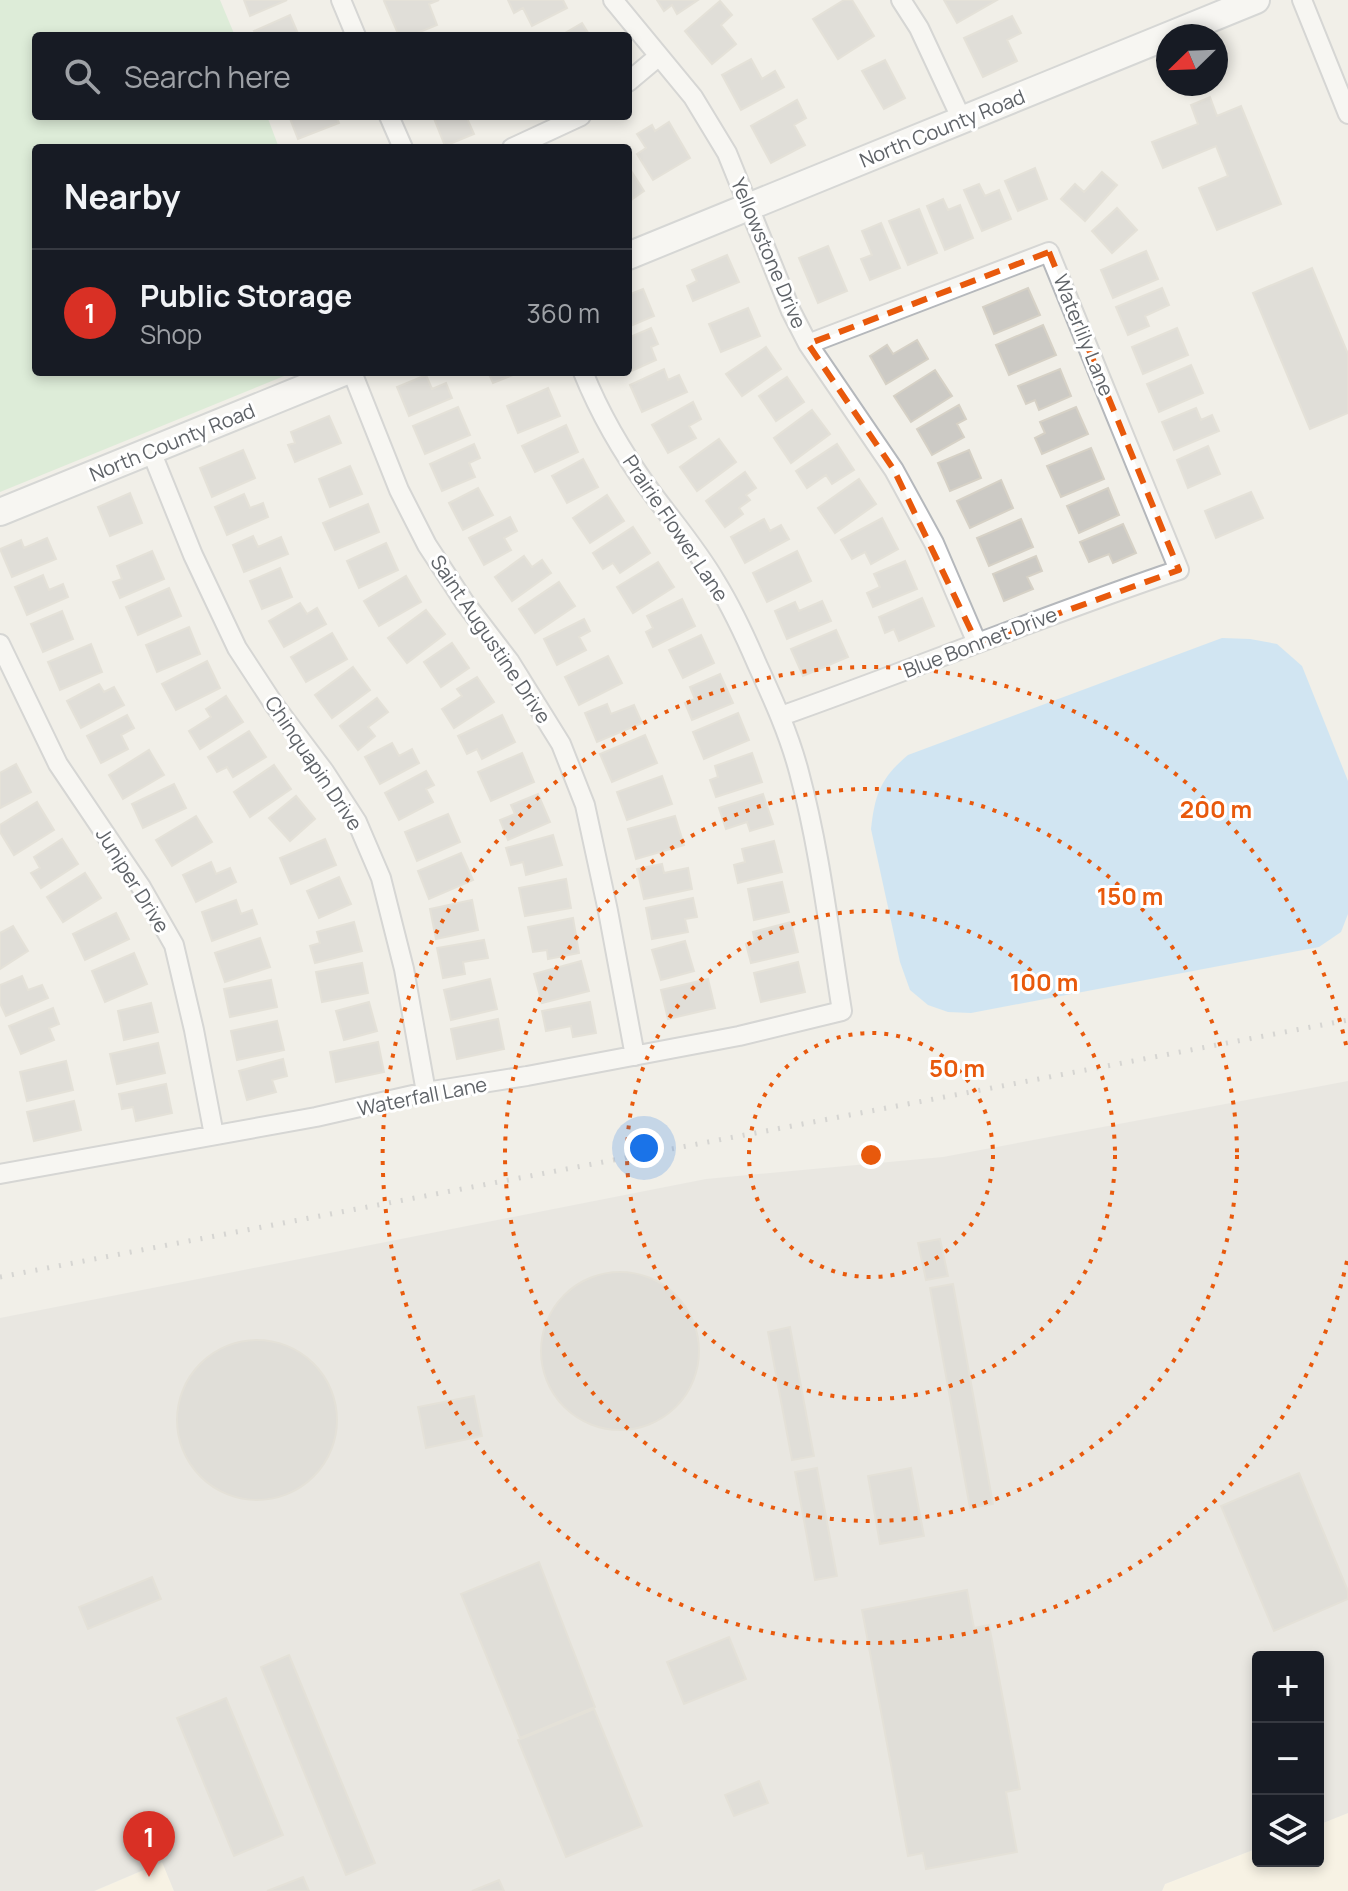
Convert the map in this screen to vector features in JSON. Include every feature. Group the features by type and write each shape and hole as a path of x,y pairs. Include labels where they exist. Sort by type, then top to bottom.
{"street":[{"path":"341,0 354,32"},
{"name":"Yellowstone Drive","path":"613,0 693,97 727,153 791,311 808,344 894,470 934,543 977,643"},
{"path":"901,0 919,28 962,120"},
{"name":"North County Road","path":"632,254 1256,0"},
{"path":"1302,0 1348,114"},
{"path":"632,79 659,56"},
{"path":"391,120 401,144"},
{"path":"521,144 572,120"},
{"name":"Waterlily Lane","path":"808,344 1049,252 1179,570"},
{"name":"North County Road","path":"0,512 334,376"},
{"name":"Saint Augustine Drive","path":"354,376 399,490 427,545 465,603 510,662 561,744 585,805 635,1056"},
{"name":"Prairie Flower Lane","path":"585,376 614,437 715,581 781,716 814,834 842,1011"},
{"name":"Chinquapin Drive","path":"151,451 193,555 237,648 357,822 381,878 404,969 426,1092"},
{"name":"Blue Bonnet Drive","path":"781,716 1079,604 1179,570"},
{"name":"Juniper Drive","path":"0,644 58,764 141,887 174,945 214,1135"},
{"name":"Waterfall Lane","path":"0,1173 316,1117 426,1092 739,1036 842,1011"}],"highlighted area":[{"path":"1049,252 1179,570 977,643 894,470 808,344"}],"shaded area":[{"path":"1348,1081 1348,1813 1324,1823 1324,1651 1252,1651 1252,1850 1165,1884 1162,1891 174,1891 162,1862 94,1891 0,1891 0,1318 706,1179 943,1157"},
{"path":"1348,1813 1348,1891 1162,1891 1165,1884 1252,1850 1252,1867 1324,1867 1324,1823"},
{"path":"163,1862 174,1891 95,1891"}],"green space":[{"path":"0,0 220,0 233,32 32,32 32,120 268,120 278,144 32,144 32,376 284,376 0,492"}],"water":[{"path":"1222,638 1277,644 1302,666 1348,781 1348,914 1341,932 1319,947 971,1013 948,1012 928,1005 910,990 900,962 871,829 877,796 891,771 908,755"}],"building":[{"path":"244,0 287,0 250,16"},
{"path":"439,0 429,4 437,25 420,32 397,32 384,1"},
{"path":"508,0 563,0 567,8 532,26 523,8 514,13"},
{"path":"657,0 698,0 677,14 672,5 664,11"},
{"path":"844,0 852,0 874,36 838,59 813,19"},
{"path":"944,0 997,0 957,23"},
{"path":"720,1 732,15 721,25 736,44 712,64 685,31"},
{"path":"290,15 297,32 255,32"},
{"path":"1012,16 1021,33 1007,40 1017,61 983,77 964,38"},
{"path":"582,23 588,32 567,32"},
{"path":"751,59 762,79 775,71 784,87 741,110 722,75"},
{"path":"885,60 905,98 884,109 862,71"},
{"path":"1210,97 1217,116 1241,106 1281,204 1217,230 1199,188 1228,176 1216,146 1163,168 1152,142 1198,124 1191,105"},
{"path":"797,100 806,118 794,125 805,145 771,163 751,126"},
{"path":"291,120 338,120 339,123 298,139"},
{"path":"435,120 468,120 474,134 444,144"},
{"path":"669,122 690,158 653,180 637,154 646,148 637,134 652,125 655,131"},
{"path":"1035,168 1047,199 1018,211 1005,181"},
{"path":"632,172 644,191 632,199"},
{"path":"1102,172 1117,185 1085,221 1061,199 1075,184 1084,192"},
{"path":"979,184 985,196 999,190 1011,219 982,231 964,190"},
{"path":"943,199 948,210 960,205 973,238 945,250 927,206"},
{"path":"1117,208 1137,230 1112,253 1092,231"},
{"path":"919,209 937,253 908,265 889,221"},
{"path":"881,223 900,268 870,280 861,259 872,255 862,231"},
{"path":"828,246 847,291 818,303 799,258"},
{"path":"1146,251 1158,279 1113,298 1101,270"},
{"path":"727,255 739,282 693,301 687,286 697,281 692,270"},
{"path":"1312,268 1348,354 1348,413 1310,429 1253,293"},
{"path":"1028,288 1040,315 994,334 983,307"},
{"path":"1162,288 1169,305 1145,316 1149,326 1128,335 1116,307"},
{"path":"643,289 654,316 632,325 632,293"},
{"path":"748,308 760,336 721,352 709,324"},
{"path":"1043,325 1056,355 1009,375 996,345"},
{"path":"651,328 658,344 651,347 656,360 632,371 632,336"},
{"path":"1177,328 1188,355 1143,374 1132,347"},
{"path":"917,340 928,359 886,384 870,356 887,345 893,354"},
{"path":"766,347 781,369 742,396 726,374"},
{"path":"1191,365 1203,393 1159,412 1147,384"},
{"path":"664,369 668,380 679,375 687,392 642,412 630,385"},
{"path":"1060,369 1071,396 1039,410 1035,400 1026,404 1018,386"},
{"path":"935,370 952,396 911,422 894,396"},
{"path":"426,376 432,389 446,383 452,398 409,416 397,387"},
{"path":"490,376 510,376 493,383"},
{"path":"787,377 804,402 776,421 759,396"},
{"path":"548,388 560,416 518,433 507,406"},
{"path":"693,402 701,419 689,426 696,438 668,453 652,425"},
{"path":"959,405 966,419 957,424 964,437 932,455 917,429"},
{"path":"458,407 470,435 425,454 413,426"},
{"path":"1076,407 1088,434 1042,454 1035,438 1045,433 1040,422"},
{"path":"1196,408 1201,420 1212,415 1219,431 1174,450 1162,422"},
{"path":"812,410 830,434 791,463 774,438"},
{"path":"329,416 341,443 295,462 288,445 295,443 291,432"},
{"path":"566,425 578,452 535,472 522,446"},
{"path":"719,439 736,462 697,491 680,467"},
{"path":"474,444 480,458 469,463 475,477 442,491 430,464"},
{"path":"837,444 854,470 832,484 826,475 807,488 796,471"},
{"path":"1208,446 1220,474 1188,488 1177,460"},
{"path":"1091,448 1104,479 1061,497 1047,466"},
{"path":"243,450 255,478 212,497 200,468"},
{"path":"969,450 981,478 950,491 938,463"},
{"path":"583,459 598,487 567,503 552,476"},
{"path":"350,466 362,494 330,507 319,479"},
{"path":"745,472 756,488 746,495 750,500 739,508 743,514 725,527 706,501"},
{"path":"859,479 876,504 835,533 818,508"},
{"path":"1001,480 1013,508 970,528 957,501"},
{"path":"478,488 493,515 463,530 449,503"},
{"path":"1108,488 1119,515 1079,533 1067,506"},
{"path":"1251,492 1263,518 1216,538 1205,511"},
{"path":"130,493 142,523 110,536 98,507"},
{"path":"244,494 250,508 263,503 268,517 227,535 215,507"},
{"path":"607,495 624,521 590,543 573,518"},
{"path":"368,504 379,532 335,550 323,523"},
{"path":"510,517 517,531 504,538 511,550 484,565 469,538"},
{"path":"882,518 898,549 871,564 865,552 852,559 841,540"},
{"path":"764,519 770,531 781,525 789,539 745,563 731,537"},
{"path":"1021,519 1033,547 989,566 977,538"},
{"path":"1123,524 1136,553 1113,563 1109,554 1089,562 1080,542"},
{"path":"633,527 650,553 620,573 613,563 603,569 593,553"},
{"path":"253,536 258,547 281,537 288,554 244,572 233,545"},
{"path":"47,538 56,559 12,577 0,549 21,540 24,548"},
{"path":"386,543 398,570 359,588 347,561"},
{"path":"152,551 164,579 120,598 113,582 122,579 117,566"},
{"path":"797,551 811,581 767,602 753,573"},
{"path":"524,556 532,567 542,560 551,573 512,601 495,577"},
{"path":"1036,556 1042,571 1027,577 1033,589 1004,601 993,574"},
{"path":"905,561 917,589 873,607 867,593 880,587 874,574"},
{"path":"658,562 674,587 633,613 617,587"},
{"path":"280,568 292,597 262,609 250,581"},
{"path":"43,575 49,590 63,584 68,597 27,615 15,587"},
{"path":"406,576 421,602 379,626 364,601"},
{"path":"559,582 575,606 535,633 519,609"},
{"path":"169,588 181,616 138,635 126,607"},
{"path":"922,598 934,626 899,641 894,629 885,633 879,617"},
{"path":"682,599 695,626 653,647 646,632 653,628 647,616"},
{"path":"822,601 831,621 787,639 775,611 795,602 799,611"},
{"path":"300,603 307,614 317,608 326,624 284,647 269,621"},
{"path":"426,610 445,634 407,663 388,638"},
{"path":"62,611 73,639 43,652 31,624"},
{"path":"584,619 590,631 579,637 586,650 557,665 544,639"},
{"path":"189,627 200,654 157,672 146,645"},
{"path":"836,630 848,657 803,676 791,649"},
{"path":"332,633 347,659 306,682 291,657"},
{"path":"701,635 714,663 683,678 669,650"},
{"path":"452,643 469,668 441,687 424,662"},
{"path":"91,644 102,672 60,690 48,662"},
{"path":"608,656 622,683 579,705 565,677"},
{"path":"207,661 220,688 176,710 162,684"},
{"path":"353,667 370,690 332,718 315,695"},
{"path":"720,674 733,703 692,720 685,703 695,699 690,687"},
{"path":"477,677 494,702 454,728 442,709 462,696 457,689"},
{"path":"99,684 104,692 114,687 124,705 81,728 67,701"},
{"path":"226,696 243,722 200,749 189,731 211,717 206,709"},
{"path":"377,698 388,712 368,727 375,736 358,750 340,726"},
{"path":"607,704 611,714 634,705 642,723 597,742 585,713"},
{"path":"738,713 749,740 704,759 693,732"},
{"path":"127,715 134,728 121,735 128,749 101,763 87,736"},
{"path":"502,715 515,742 482,759 477,749 467,754 458,736"},
{"path":"249,731 266,757 233,777 227,767 217,772 208,757"},
{"path":"645,735 657,763 612,782 600,754"},
{"path":"392,743 399,756 412,749 419,763 380,784 365,757"},
{"path":"149,750 164,775 123,799 109,775"},
{"path":"522,753 534,782 491,801 478,772"},
{"path":"752,753 762,782 716,797 710,780 718,777 715,766"},
{"path":"16,764 31,792 0,808 0,773"},
{"path":"274,765 291,789 250,817 234,792"},
{"path":"426,771 434,785 426,789 433,802 399,820 385,793"},
{"path":"662,776 672,804 627,820 617,792"},
{"path":"174,784 186,808 143,828 132,804"},
{"path":"538,794 550,822 508,840 500,820 515,814 511,805"},
{"path":"763,794 773,824 750,831 747,822 726,829 719,808"},
{"path":"296,796 315,819 290,841 269,818"},
{"path":"37,802 54,830 14,855 0,832 0,825"},
{"path":"448,814 460,842 417,861 405,832"},
{"path":"196,816 212,842 172,866 156,840"},
{"path":"675,816 684,845 636,859 628,829"},
{"path":"553,835 562,865 526,875 523,862 511,865 506,848"},
{"path":"62,839 78,864 41,888 31,873 40,868 34,857"},
{"path":"325,839 336,865 291,884 280,858"},
{"path":"774,841 782,872 738,883 734,865 745,862 742,849"},
{"path":"461,853 473,880 429,899 418,871"},
{"path":"211,862 216,874 230,868 236,882 196,902 183,875"},
{"path":"662,864 664,873 688,868 692,889 644,899 637,869"},
{"path":"85,873 101,898 63,922 47,897"},
{"path":"339,877 351,904 319,918 307,891"},
{"path":"566,879 571,908 525,916 519,888"},
{"path":"782,882 789,912 754,920 748,889"},
{"path":"693,898 697,917 685,919 688,932 652,939 646,908"},
{"path":"236,900 241,914 252,910 257,924 212,941 202,912"},
{"path":"472,900 478,930 436,939 430,909"},
{"path":"116,913 129,939 85,960 73,934"},
{"path":"573,918 579,953 548,959 547,950 533,952 528,927"},
{"path":"354,922 362,951 315,963 310,946 320,943 317,932"},
{"path":"791,922 798,952 751,963 746,944 755,942 753,932"},
{"path":"13,926 28,951 0,969 0,933"},
{"path":"260,938 270,967 225,982 215,953"},
{"path":"484,940 488,958 463,962 465,974 443,978 437,948"},
{"path":"685,941 694,971 661,980 652,950"},
{"path":"134,953 147,984 105,1002 92,971"},
{"path":"581,961 589,991 542,1003 534,974"},
{"path":"798,962 805,992 761,1002 754,973"},
{"path":"362,963 368,993 322,1002 316,972"},
{"path":"22,976 28,990 42,985 48,998 6,1016 0,1003 0,985"},
{"path":"490,979 497,1009 451,1020 444,990"},
{"path":"708,979 715,1008 668,1019 661,990"},
{"path":"271,980 277,1007 230,1017 224,989"},
{"path":"369,1002 377,1031 344,1040 336,1011"},
{"path":"590,1002 596,1033 573,1037 571,1026 546,1031 542,1011"},
{"path":"151,1003 158,1032 124,1040 118,1011"},
{"path":"53,1008 59,1024 49,1028 54,1040 21,1054 9,1026"},
{"path":"498,1019 504,1049 457,1059 451,1029"},
{"path":"277,1021 284,1050 237,1060 231,1031"},
{"path":"378,1042 384,1072 336,1082 330,1052"},
{"path":"158,1043 165,1073 117,1084 110,1054"},
{"path":"283,1059 287,1076 272,1080 276,1092 247,1100 239,1071"},
{"path":"66,1061 73,1090 27,1101 20,1072"},
{"path":"166,1084 172,1113 136,1121 133,1107 122,1109 119,1094"},
{"path":"74,1101 81,1130 34,1141 27,1112"},
{"path":"940,1239 948,1276 926,1280 918,1243"},
{"path":"620,1272 650,1278 676,1295 693,1321 699,1351 693,1381 676,1407 650,1424 620,1430 590,1424 564,1407 547,1381 541,1351 547,1321 564,1295 590,1278"},
{"path":"953,1284 993,1504 970,1508 930,1288"},
{"path":"790,1327 814,1456 792,1460 768,1332"},
{"path":"257,1340 288,1346 313,1364 331,1389 337,1420 331,1451 313,1476 288,1494 257,1500 226,1494 201,1476 183,1451 177,1420 183,1389 201,1364 226,1346"},
{"path":"474,1396 482,1436 426,1448 418,1407"},
{"path":"817,1468 837,1576 815,1580 795,1472"},
{"path":"911,1468 924,1536 880,1544 868,1476"},
{"path":"1299,1473 1348,1591 1348,1599 1274,1631 1221,1506"},
{"path":"539,1562 595,1707 520,1738 461,1594"},
{"path":"152,1577 161,1599 88,1629 79,1607"},
{"path":"967,1590 974,1628 989,1625 1020,1789 1006,1792 1017,1852 926,1869 923,1853 908,1856 862,1610"},
{"path":"729,1637 746,1679 684,1704 667,1662"},
{"path":"289,1655 375,1863 346,1875 261,1667"},
{"path":"226,1698 283,1835 234,1856 177,1718"},
{"path":"594,1709 642,1826 566,1857 518,1740"},
{"path":"759,1781 768,1803 734,1816 725,1795"},
{"path":"303,1877 309,1891 267,1891"},
{"path":"499,1880 504,1891 472,1891"}],"railway":[{"path":"0,1277 1348,1020"}],"place":[{"name":"Public Storage","path":"149,1877"}]}
